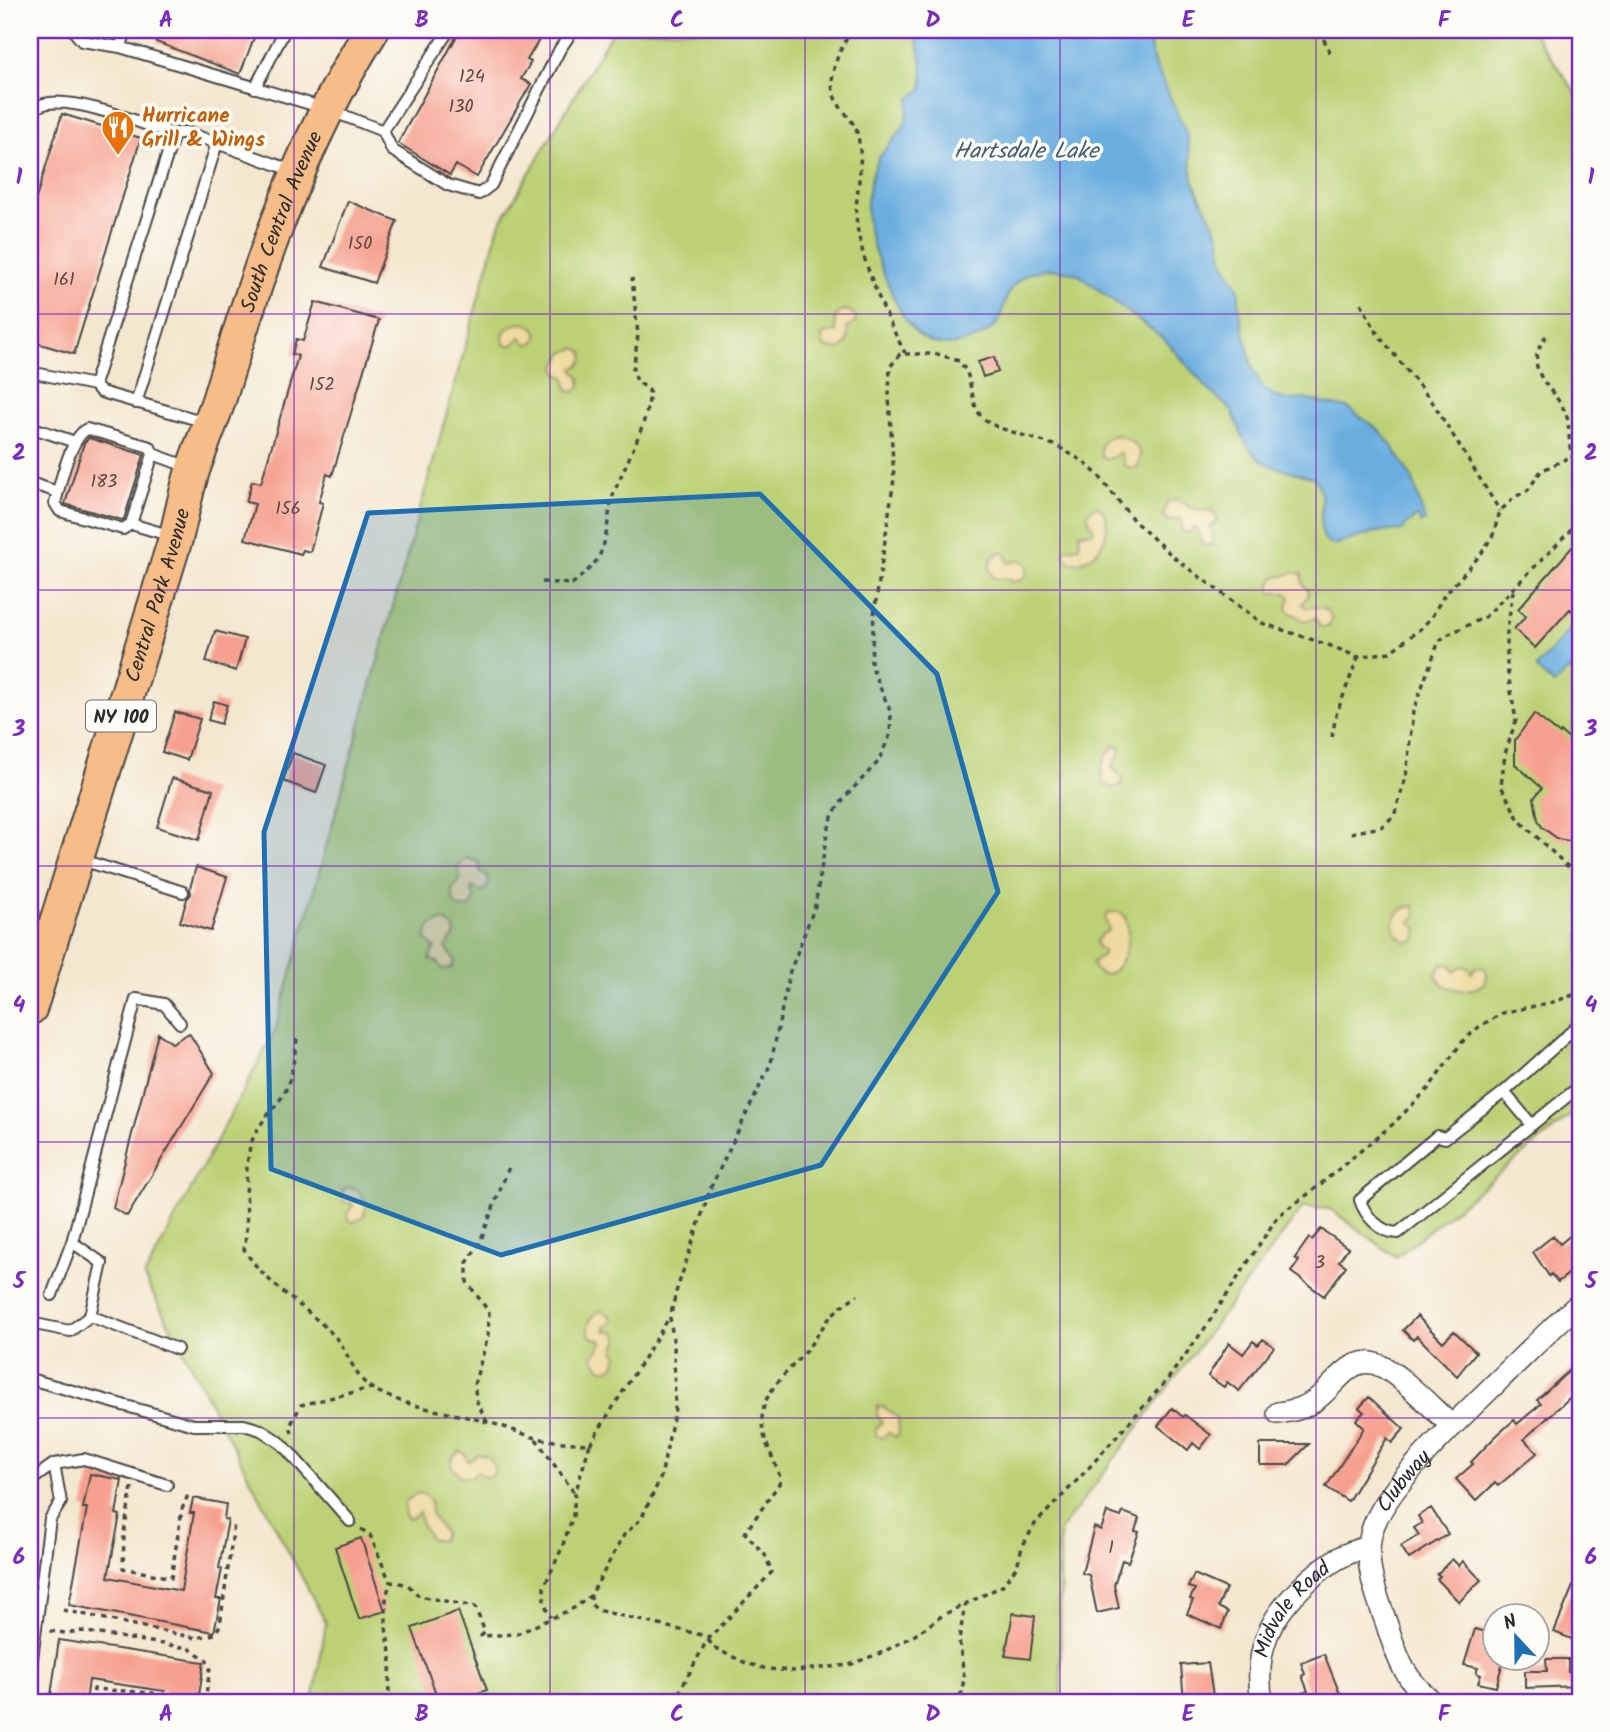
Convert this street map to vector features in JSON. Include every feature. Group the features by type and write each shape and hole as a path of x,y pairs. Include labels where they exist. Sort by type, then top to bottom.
{"main road":[{"name":"South Central Avenue","path":"211,424 260,267 297,172 327,109 373,30"},
{"name":"Central Park Avenue","path":"30,1008 176,537 193,470 211,424"}],"street":[{"name":"Clubway","path":"1433,1702 1411,1683 1403,1670 1372,1578 1369,1547 1374,1523 1382,1508 1417,1463 1580,1303"},
{"path":"1278,1413 1317,1400 1349,1367 1365,1362 1374,1363 1389,1371 1452,1426"},
{"name":"Midvale Road","path":"1262,1702 1260,1675 1263,1648 1273,1619 1292,1595 1332,1561 1344,1554 1369,1547"}],"lane":[{"path":"73,30 82,41 120,47 327,109 383,131 391,150 448,185 479,194 491,185 560,49 573,30"},
{"path":"120,47 127,30"},
{"path":"255,88 285,30"},
{"path":"383,131 449,30"},
{"path":"30,113 42,104 59,103 106,111 174,134 186,132 297,172"},
{"path":"94,385 174,134"},
{"path":"136,402 217,144"},
{"path":"30,372 94,385 101,392 211,424"},
{"path":"30,427 75,442"},
{"path":"87,429 150,447 153,454 131,524 123,530 60,512 55,503 80,433 87,429"},
{"path":"153,454 193,470"},
{"path":"30,482 58,492"},
{"path":"131,524 176,537"},
{"path":"77,859 183,892"},
{"path":"52,1295 72,1242 136,999 164,1004 180,1023"},
{"path":"1580,1024 1504,1093 1446,1138 1437,1136 1360,1200 1364,1212 1388,1233 1398,1233 1580,1086"},
{"path":"1504,1093 1532,1125"},
{"path":"30,1323 70,1331 90,1316 102,1263 72,1242"},
{"path":"90,1316 177,1349"},
{"path":"30,1379 194,1425 244,1425 261,1430 282,1444 350,1521"},
{"path":"30,1481 54,1464 84,1459 167,1485"},
{"path":"30,1674 50,1519 61,1502 54,1464"},
{"path":"30,1602 41,1592"}],"path":[{"path":"852,30 834,66 833,89 837,102 849,115 859,138 861,163 856,213 868,267 893,330 906,354"},
{"path":"1319,30 1331,54"},
{"path":"542,582 572,584 590,569 601,553 614,493 630,458 650,401 649,390 637,382 633,370 638,335 632,278"},
{"path":"1361,303 1377,333 1433,403 1500,511"},
{"path":"1546,336 1536,357 1537,370 1560,403 1567,419 1572,456 1580,470"},
{"path":"551,1617 544,1603 544,1587 573,1516 575,1494 590,1444 670,1318 710,1187 771,1063 789,975 815,906 833,814 845,796 878,762 890,735 891,713 874,673 872,661 874,615 894,479 890,367 900,354 937,354 959,360 967,372 975,405 981,417 997,428 1057,446 1084,462 1099,475 1134,521 1161,546 1262,623 1358,657 1390,652 1420,629 1431,618 1443,597 1481,554 1493,535 1500,511 1515,497 1528,490 1541,471 1572,456"},
{"path":"1351,833 1381,827 1394,816 1406,777 1413,711 1439,641 1485,617 1580,521"},
{"path":"1514,588 1509,605 1507,668 1516,720 1505,754 1501,786 1519,820 1580,876"},
{"path":"1332,737 1336,715 1358,657"},
{"path":"591,1595 591,1604 597,1610 710,1639 716,1649 746,1663 767,1669 795,1671 849,1665 883,1652 915,1635 943,1615 1002,1586 1017,1566 1022,1546 1035,1524 1167,1380 1205,1328 1278,1216 1393,1124 1428,1089 1462,1042 1480,1026 1502,1013 1573,995 1580,986"},
{"path":"297,1039 283,1094 261,1122 249,1151 249,1226 244,1250 254,1265 338,1340 354,1368 371,1388 435,1410 487,1422 536,1438 590,1444"},
{"path":"487,1422 477,1402 474,1385 488,1336 489,1312 467,1282 467,1264 480,1242 509,1167"},
{"path":"674,1702 710,1639 772,1572 765,1555 746,1533 781,1481 766,1445 761,1422 763,1404 774,1386 804,1353 832,1313 859,1295"},
{"path":"390,1581 407,1584 419,1597 475,1607 485,1632 481,1636 517,1634 576,1607 591,1595 624,1535 641,1519 661,1477 675,1408 674,1345 670,1318"},
{"path":"294,1443 290,1426 301,1405 371,1388"},
{"path":"536,1438 575,1494"},
{"path":"134,1475 124,1533 123,1568 171,1578 188,1495"},
{"path":"350,1521 370,1535 390,1581 386,1599 386,1628 391,1658 388,1702"},
{"path":"63,1610 196,1638 215,1634 220,1625 234,1525"},
{"path":"952,1702 962,1693 964,1676 959,1640 965,1605"},
{"path":"50,1631 81,1631 188,1648 206,1659 210,1668 205,1702"},
{"path":"92,1702 94,1689 153,1693 151,1702"}],"highlighted area":[{"path":"760,494 937,674 998,892 821,1165 501,1255 271,1169 264,832 368,513"}],"green space":[{"path":"613,30 1532,30 1580,99 1580,1108 1396,1257 1330,1209 1303,1207 1060,1531 1061,1702 313,1702 326,1623 144,1277 275,1031 499,225"}],"sand":[{"path":"843,310 850,311 856,317 855,323 847,328 847,343 838,349 827,348 822,343 822,336 836,332 835,317"},
{"path":"523,323 536,330 534,343 527,344 521,337 511,346 504,344 505,331"},
{"path":"576,348 583,352 584,358 581,364 573,369 580,378 580,387 574,392 567,389 566,378 558,374 556,366 563,353"},
{"path":"1116,435 1127,439 1139,450 1138,467 1124,466 1122,454 1119,453 1111,458 1101,455 1103,441"},
{"path":"1177,499 1191,508 1211,511 1217,517 1216,523 1210,527 1214,536 1211,545 1203,545 1196,528 1188,533 1182,531 1181,518 1169,521 1163,516 1167,502"},
{"path":"1096,506 1101,508 1106,517 1107,526 1102,545 1088,559 1069,562 1064,554 1065,549 1079,547 1080,533 1092,532 1094,529 1088,519 1088,512"},
{"path":"1001,552 1006,554 1008,563 1020,560 1027,564 1027,572 1022,580 1011,582 1008,578 997,579 992,576 989,565 993,557"},
{"path":"1294,572 1302,574 1303,585 1308,590 1308,596 1302,604 1307,608 1325,609 1332,618 1329,627 1320,627 1315,618 1305,621 1288,611 1290,597 1287,593 1272,593 1270,588 1274,577"},
{"path":"1114,746 1118,746 1121,752 1112,768 1124,778 1121,785 1113,788 1105,785 1102,769 1107,754"},
{"path":"467,858 479,862 480,872 486,875 489,883 481,892 472,887 475,900 470,907 462,909 454,904 452,890 460,878 458,867"},
{"path":"1414,906 1417,915 1410,922 1418,929 1416,940 1406,942 1396,933 1393,924 1400,911"},
{"path":"1111,912 1120,912 1125,916 1127,943 1118,965 1112,972 1104,975 1098,972 1092,963 1103,954 1096,942 1109,930 1105,919"},
{"path":"441,921 454,928 455,935 446,947 455,961 451,968 442,969 438,962 429,959 435,948 425,939 430,926"},
{"path":"1442,964 1452,965 1454,972 1463,966 1472,973 1475,967 1485,968 1487,977 1477,988 1458,990 1440,982 1436,974"},
{"path":"350,1187 359,1190 367,1205 363,1217 354,1222 349,1221 347,1216 353,1204 343,1201 341,1196 344,1189"},
{"path":"602,1311 611,1316 612,1322 605,1327 605,1331 615,1332 619,1339 614,1350 618,1356 609,1369 601,1369 593,1357 602,1343 588,1333 591,1319"},
{"path":"878,1406 884,1407 898,1418 899,1435 895,1437 889,1433 882,1438 876,1436 876,1429 882,1422 877,1416"},
{"path":"459,1451 464,1453 468,1461 478,1454 485,1456 493,1463 494,1474 487,1478 477,1472 462,1478 451,1466 452,1458"},
{"path":"417,1493 424,1494 430,1500 432,1516 444,1533 441,1541 431,1539 422,1526 419,1512 410,1520 405,1516 405,1502"}],"water":[{"name":"Hartsdale Lake","path":"914,30 1147,30 1153,60 1187,134 1193,179 1219,235 1223,261 1239,289 1239,311 1253,370 1262,386 1274,396 1287,400 1304,399 1348,408 1379,430 1413,480 1425,521 1420,523 1418,516 1403,530 1376,532 1334,545 1327,543 1321,527 1321,496 1314,478 1272,466 1259,459 1246,444 1232,411 1208,389 1165,340 1079,275 1059,270 1040,270 1022,278 1009,293 994,327 978,338 948,345 929,341 915,332 886,280 876,256 867,219 868,194 877,162 905,124 910,98 922,89 922,66"},
{"path":"1572,627 1580,634 1580,678 1569,669 1554,685 1536,668"}],"building":[{"path":"160,30 257,30 240,74 156,42"},
{"path":"460,30 545,30 527,60 531,62 521,79 531,84 477,177 456,165 450,175 398,143"},
{"path":"62,114 141,138 74,354 30,341 30,218"},
{"path":"348,201 397,221 374,283 323,267"},
{"path":"315,302 379,320 332,476 327,474 319,502 323,503 310,552 303,550 301,554 245,539 255,504 246,502 252,481 261,483 298,356 292,354 296,339 303,341"},
{"path":"994,357 998,372 983,377 978,362"},
{"path":"89,438 144,455 122,520 65,504 84,443"},
{"path":"1580,538 1580,618 1570,609 1535,648 1514,629 1526,616 1518,609"},
{"path":"215,631 245,639 236,671 206,662"},
{"path":"214,701 227,705 221,724 208,720"},
{"path":"175,712 200,719 187,760 162,752"},
{"path":"1534,714 1580,749 1580,843 1558,839 1542,827 1534,798 1542,788 1515,764 1515,740"},
{"path":"293,753 326,765 316,793 283,781"},
{"path":"172,778 213,790 199,840 157,827"},
{"path":"196,867 227,877 211,931 180,922 191,894"},
{"path":"158,1033 172,1043 189,1033 214,1073 127,1216 113,1208"},
{"path":"1321,1229 1348,1248 1339,1261 1346,1266 1324,1296 1291,1272 1299,1261 1295,1258 1309,1238 1312,1240"},
{"path":"1572,1234 1580,1248 1569,1258 1572,1262 1569,1265 1573,1270 1558,1282 1551,1274 1549,1276 1533,1252 1553,1236 1560,1244"},
{"path":"1417,1316 1443,1342 1454,1331 1476,1352 1457,1376 1417,1336 1413,1340 1403,1330"},
{"path":"1263,1339 1274,1347 1239,1391 1227,1382 1224,1387 1208,1376 1229,1343 1243,1354 1253,1341 1258,1345"},
{"path":"1571,1369 1580,1379 1580,1385 1574,1390 1576,1392 1524,1439 1537,1453 1498,1486 1495,1483 1476,1501 1456,1479 1514,1420 1517,1424 1541,1404 1537,1400"},
{"path":"1369,1397 1404,1429 1392,1443 1387,1438 1348,1501 1326,1487 1364,1428 1356,1420 1364,1412 1359,1408"},
{"path":"1172,1408 1211,1435 1200,1449 1193,1443 1188,1450 1158,1426"},
{"path":"1260,1444 1309,1444 1288,1465 1260,1465"},
{"path":"90,1474 122,1480 116,1514 120,1515 108,1577 181,1591 194,1513 190,1513 193,1498 226,1504 224,1519 228,1520 216,1599 221,1599 214,1632 69,1605 87,1508 83,1508"},
{"path":"1431,1508 1448,1534 1409,1559 1401,1546 1419,1535 1414,1528 1422,1523 1418,1516"},
{"path":"1107,1512 1121,1517 1123,1512 1139,1518 1135,1531 1139,1532 1128,1562 1122,1560 1114,1585 1119,1608 1097,1613 1089,1575 1082,1573 1094,1527 1101,1530"},
{"path":"361,1538 385,1611 359,1619 335,1547"},
{"path":"1452,1559 1459,1566 1463,1561 1481,1580 1459,1602 1437,1579 1440,1576 1437,1574"},
{"path":"1580,1569 1580,1625 1574,1640 1554,1632"},
{"path":"1194,1574 1226,1588 1218,1607 1228,1612 1221,1629 1187,1614 1195,1589 1188,1587"},
{"path":"458,1611 487,1690 454,1702 439,1702 412,1628"},
{"path":"1013,1613 1035,1616 1030,1659 1005,1656"},
{"path":"1475,1629 1480,1630 1480,1672 1500,1672 1496,1687 1478,1683 1481,1675 1476,1673 1478,1668 1464,1665"},
{"path":"59,1640 204,1662 198,1702 163,1702 165,1691 89,1680 86,1702 50,1702"},
{"path":"1324,1654 1342,1699 1333,1702 1282,1702 1308,1691 1302,1676 1305,1674 1301,1663"},
{"path":"1550,1659 1568,1659 1568,1672 1580,1672 1580,1686 1525,1688 1525,1672 1550,1672"},
{"path":"1208,1663 1214,1702 1184,1702 1181,1665"}],"place":[{"name":"Hurricane Grill & Wings","path":"118,157"}]}
